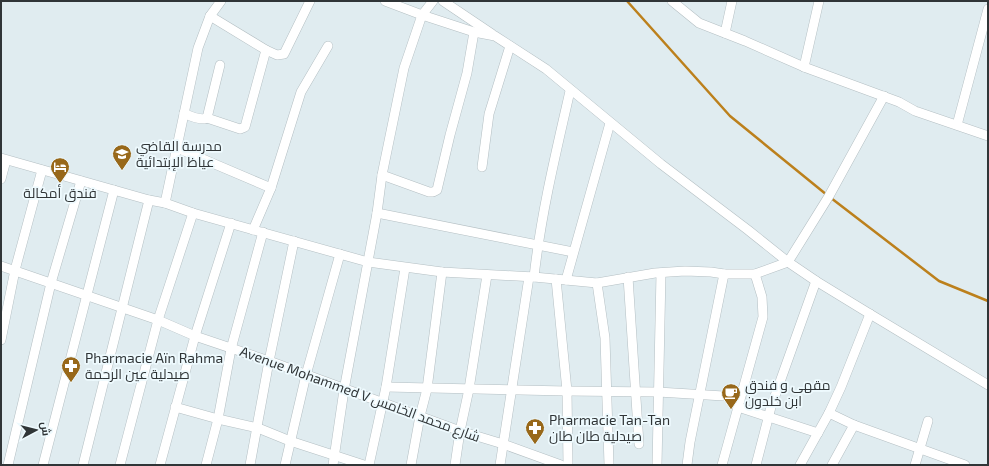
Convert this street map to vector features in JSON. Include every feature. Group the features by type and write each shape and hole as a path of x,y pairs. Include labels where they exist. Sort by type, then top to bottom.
{"street":[{"path":"165,203 178,148 198,48 210,16 221,1"},
{"path":"210,16 266,50 277,54 284,54 310,1"},
{"path":"385,1 474,32 495,36"},
{"path":"334,461 344,390 377,213 382,175 404,68 422,15 433,1"},
{"path":"443,1 546,69 570,91 661,164 788,262 816,281 988,385"},
{"path":"672,1 699,23 804,67 884,96 915,111 988,136"},
{"path":"725,33 732,1"},
{"path":"804,67 819,1"},
{"path":"958,125 988,9"},
{"path":"382,175 429,192 437,190 467,73 474,32"},
{"path":"206,465 218,419 231,348 258,231 301,92 328,46"},
{"path":"482,167 489,114 510,46"},
{"path":"184,113 196,118 207,118 240,129 245,127 266,50"},
{"path":"207,118 220,65"},
{"path":"500,465 511,390 531,277 551,172 570,91"},
{"path":"1,179 3,159 149,200 165,203 193,213 368,262 405,268 597,283 661,273 698,271 724,274 755,274 788,262 829,196 884,96"},
{"path":"568,465 561,279 573,252 610,123"},
{"path":"178,148 271,188"},
{"path":"1,340 15,270 42,170"},
{"path":"1,463 9,465 51,283 81,181"},
{"path":"43,465 88,296 114,190"},
{"path":"83,465 149,200"},
{"path":"120,465 158,320 193,213"},
{"path":"377,213 573,252"},
{"path":"160,465 195,336 230,223"},
{"path":"250,465 258,428 269,361 294,241"},
{"path":"285,465 306,374 340,254"},
{"name":"Avenue Mohammed V شارع محمد الخامس","path":"1,266 158,320 195,336 306,374 344,390 561,465"},
{"path":"369,465 386,387 405,268"},
{"path":"411,465 427,388 442,272"},
{"path":"657,465 658,392 661,338 661,273"},
{"path":"687,465 690,442 724,274"},
{"path":"722,465 763,317 762,297 755,274"},
{"path":"455,465 487,275"},
{"path":"628,278 639,444"},
{"path":"756,465 768,417 816,281"},
{"path":"597,283 605,338 609,465"},
{"path":"800,465 829,413 870,314"},
{"path":"386,387 635,391 740,397"},
{"path":"175,407 258,428 334,461 364,465"},
{"path":"738,407 818,433"},
{"path":"829,413 854,425 965,465"},
{"path":"915,465 928,421"},
{"path":"835,464 854,425"}],"waterway":[{"path":"627,1 730,116 827,195"},
{"path":"831,198 939,281 988,301"}],"place":[{"name":"مدرسة القاضي عياظ الإبتدائية","path":"122,171"},
{"name":"فندق أمكالة","path":"60,184"},
{"name":"Pharmacie Aïn Rahma صيدلية عين الرحمة","path":"71,383"},
{"name":"مقهى و فندق ابن خلدون","path":"731,410"},
{"name":"Pharmacie Tan-Tan صيدلية طان طان","path":"535,445"}]}
